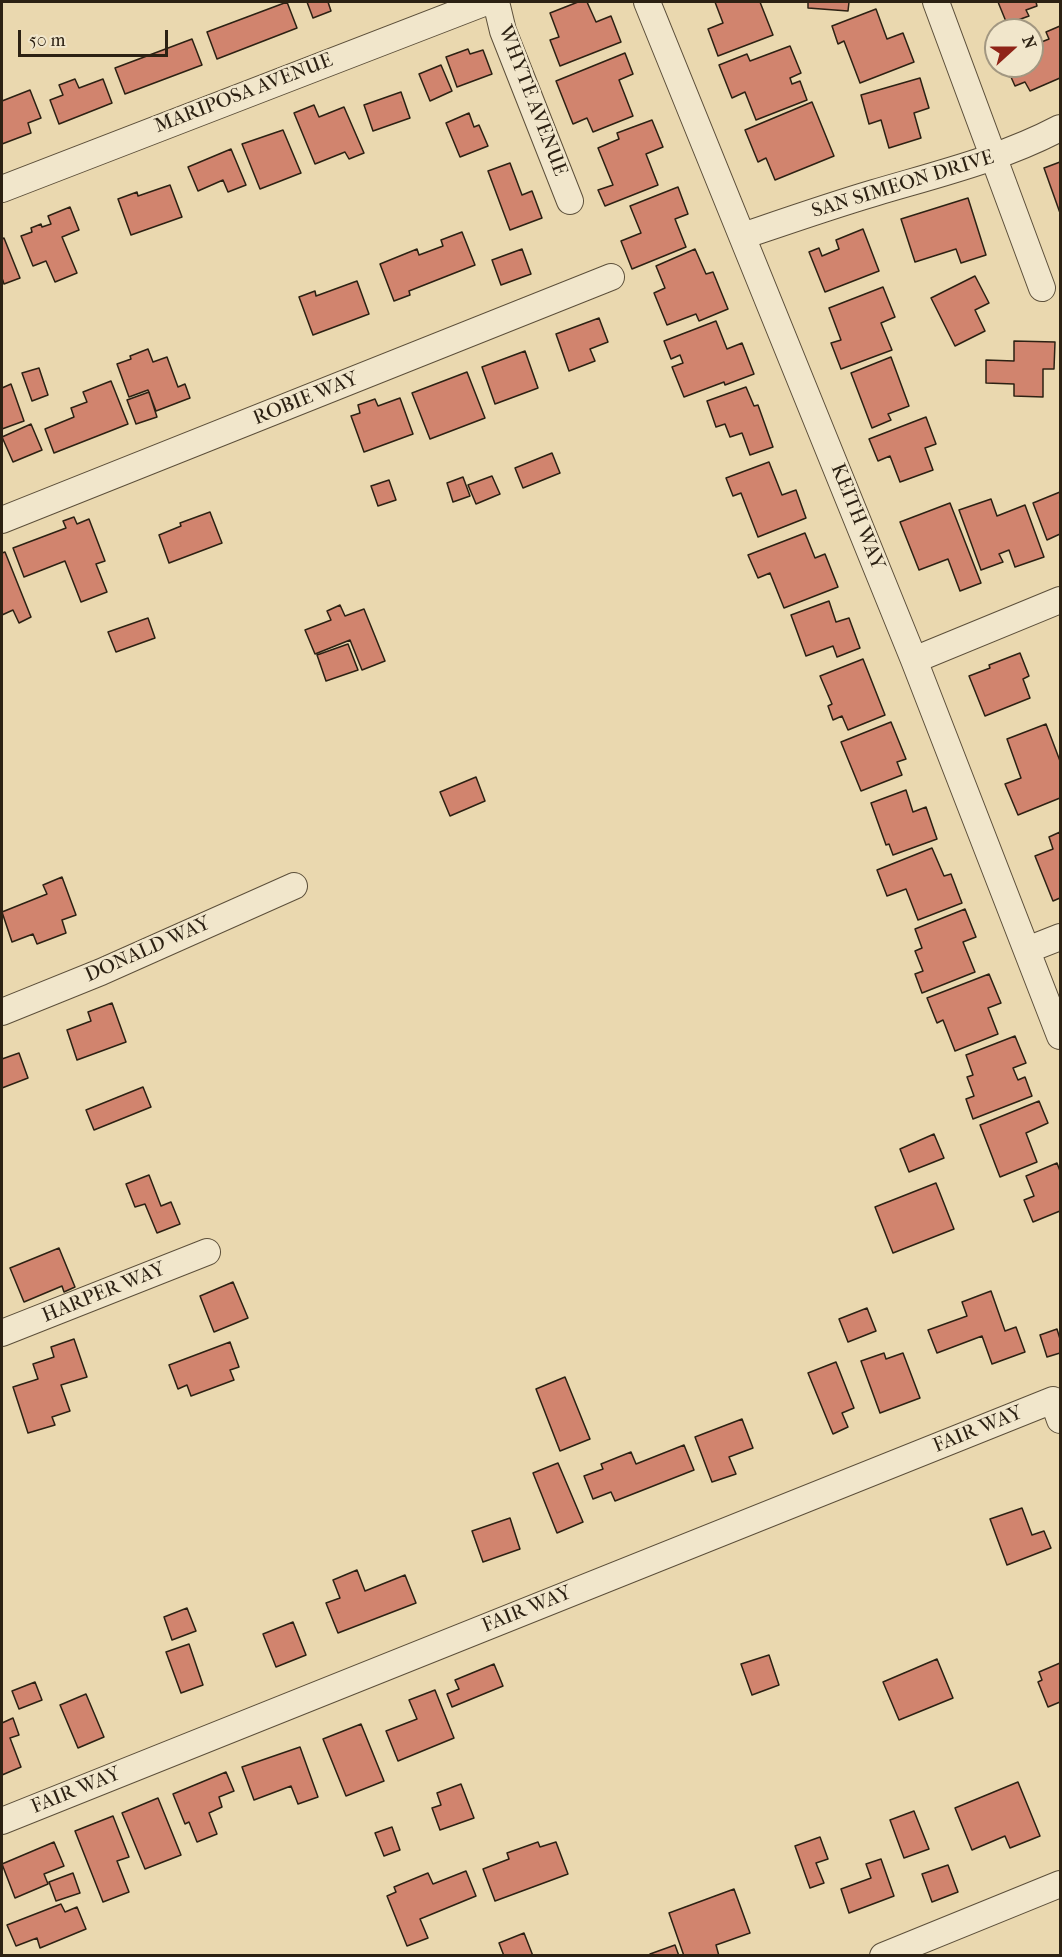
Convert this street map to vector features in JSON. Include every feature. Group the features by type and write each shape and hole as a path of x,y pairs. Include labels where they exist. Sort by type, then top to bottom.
{"street":[{"name":"MARIPOSA AVENUE","path":"2,189 486,2"},
{"name":"WHYTE AVENUE","path":"496,2 503,32 570,201"},
{"name":"KEITH WAY","path":"647,2 914,660 1060,1036"},
{"path":"936,2 1042,288"},
{"name":"SAN SIMEON DRIVE","path":"743,236 874,193 994,158 1034,142 1060,128"},
{"name":"ROBIE WAY","path":"2,520 611,277"},
{"path":"914,660 1060,600"},
{"name":"DONALD WAY","path":"2,1012 101,972 294,886"},
{"path":"1027,950 1060,937"},
{"name":"HARPER WAY","path":"2,1333 207,1252"},
{"name":"FAIR WAY","path":"2,1821 1057,1410"},
{"path":"883,1956 1060,1884"}],"building":[{"path":"287,2 297,28 217,59 207,32"},
{"path":"307,2 328,2 331,11 313,18"},
{"path":"578,2 587,2 596,22 611,16 621,42 560,66 550,40 559,37 550,13"},
{"path":"715,2 760,2 773,35 718,56 708,29 723,23"},
{"path":"808,2 849,2 848,11 808,8"},
{"path":"998,2 1036,2 1037,6 1026,10 1029,16 1005,18"},
{"path":"876,9 887,39 903,33 914,62 860,83 844,41 838,44 832,26"},
{"path":"1060,26 1060,78 1030,91 1025,82 1015,86 1011,78 1044,78 1044,41 1049,39 1046,32"},
{"path":"192,39 202,65 125,94 115,68"},
{"path":"790,46 801,73 790,78 792,84 800,81 807,100 756,120 745,92 732,98 719,65 747,54 750,61"},
{"path":"468,49 470,54 483,50 492,74 457,87 446,57"},
{"path":"625,53 633,74 619,80 633,116 593,132 587,118 573,124 556,81"},
{"path":"441,65 452,91 430,101 419,74"},
{"path":"920,78 929,108 914,113 921,138 889,148 881,120 869,124 861,95"},
{"path":"75,79 79,88 103,79 112,103 59,124 50,100 63,95 59,85"},
{"path":"30,90 41,118 28,123 31,133 2,144 2,101"},
{"path":"401,92 410,118 373,131 364,105"},
{"path":"812,102 834,156 775,180 766,158 758,162 745,130"},
{"path":"314,105 319,117 344,107 364,153 349,159 345,152 315,164 294,113"},
{"path":"469,113 474,127 479,125 488,146 460,157 446,123"},
{"path":"652,120 663,147 646,154 658,185 605,206 598,190 613,185 598,148 619,139 617,133"},
{"path":"283,130 301,173 260,189 242,144"},
{"path":"231,149 246,185 228,192 223,180 198,191 188,167"},
{"path":"1060,162 1060,213 1044,168"},
{"path":"510,163 522,195 532,191 542,218 510,230 488,171"},
{"path":"170,185 182,217 131,235 118,199 137,192 138,196"},
{"path":"678,187 688,214 675,219 686,247 632,269 621,241 641,233 630,206"},
{"path":"968,198 986,255 961,263 956,249 915,262 901,219"},
{"path":"70,207 79,230 62,237 77,273 55,282 46,261 33,266 21,236 32,232 31,228 41,224 42,227 51,224 48,216"},
{"path":"863,229 879,271 825,292 809,252 819,248 822,256 839,249 836,240"},
{"path":"462,232 475,265 409,291 410,295 394,301 380,264 417,249 419,255 443,246 441,240"},
{"path":"4,238 20,278 4,284 2,239"},
{"path":"522,249 531,274 501,285 492,260"},
{"path":"695,249 706,274 713,272 728,309 699,321 696,314 667,325 654,293 665,288 656,266"},
{"path":"975,276 989,303 975,310 985,331 955,346 931,298"},
{"path":"357,281 369,314 313,335 299,297 315,291 316,296"},
{"path":"883,287 895,317 881,323 892,350 841,369 831,343 841,340 829,308"},
{"path":"599,318 608,342 590,349 595,361 569,371 556,334"},
{"path":"716,321 727,349 742,343 754,374 684,397 672,367 683,363 680,355 671,359 664,341"},
{"path":"1014,341 1055,342 1054,369 1043,369 1043,397 1014,396 1014,384 986,383 986,360 1014,361"},
{"path":"148,349 153,362 167,357 178,387 185,384 190,398 156,411 148,390 129,397 117,364"},
{"path":"525,351 538,388 495,404 482,367"},
{"path":"891,357 909,406 888,414 891,420 872,428 851,373"},
{"path":"39,368 48,395 32,401 22,373"},
{"path":"467,372 485,418 430,439 412,393"},
{"path":"111,381 128,424 54,453 45,429 74,417 71,408 87,402 83,392"},
{"path":"11,384 24,421 2,429 2,388"},
{"path":"746,387 754,406 758,405 773,447 750,455 742,433 730,437 725,424 716,427 707,401"},
{"path":"149,392 157,417 136,424 127,400"},
{"path":"400,398 413,434 364,452 351,416 360,413 358,405 375,399 378,406"},
{"path":"926,417 936,444 925,448 933,470 900,482 890,456 878,461 869,439"},
{"path":"31,424 42,450 13,462 2,437"},
{"path":"552,453 560,473 523,488 515,468"},
{"path":"769,462 782,495 796,490 806,518 758,537 741,493 733,496 726,478"},
{"path":"492,476 500,494 476,504 468,485"},
{"path":"463,477 470,496 453,502 447,483"},
{"path":"389,480 396,500 378,506 371,486"},
{"path":"1060,492 1060,534 1047,540 1033,503"},
{"path":"991,499 997,516 1025,505 1044,557 1015,567 1009,550 999,554 1003,562 981,570 959,510"},
{"path":"950,503 981,583 960,591 948,559 919,570 900,522"},
{"path":"210,512 222,543 169,563 159,535 181,526 180,523"},
{"path":"74,517 77,524 89,519 105,561 96,564 107,592 81,602 65,561 24,577 13,548 66,528 63,521"},
{"path":"805,533 815,558 825,554 838,587 784,608 770,573 758,578 748,555"},
{"path":"5,552 31,617 19,623 13,610 2,615 2,553"},
{"path":"829,601 836,622 849,618 860,648 837,657 833,646 806,656 791,615"},
{"path":"340,605 345,616 364,609 385,661 362,670 350,640 315,654 305,630 331,620 327,611"},
{"path":"148,618 155,638 116,652 108,632"},
{"path":"348,644 358,670 326,681 317,655"},
{"path":"1020,653 1029,676 1023,679 1030,698 985,716 969,676 990,668 989,665"},
{"path":"863,659 885,715 848,730 842,716 833,720 828,706 832,704 820,676"},
{"path":"891,722 906,759 897,762 902,775 861,791 841,742"},
{"path":"1046,724 1060,761 1060,798 1018,815 1005,784 1021,778 1007,739"},
{"path":"476,777 485,801 450,816 440,792"},
{"path":"906,790 913,812 926,807 937,839 893,855 889,844 886,845 871,803"},
{"path":"1060,832 1060,898 1053,901 1035,856 1053,849 1049,837"},
{"path":"932,848 944,876 951,874 962,903 918,920 906,889 887,896 877,870"},
{"path":"62,877 76,915 62,920 66,933 37,944 33,934 12,942 2,912 47,894 43,885"},
{"path":"965,909 976,937 963,942 975,972 922,993 915,974 923,971 915,951 922,948 915,929"},
{"path":"989,974 1001,1003 988,1008 998,1034 955,1051 943,1020 937,1023 927,998"},
{"path":"112,1003 126,1042 77,1060 67,1030 91,1021 88,1012"},
{"path":"1015,1036 1026,1063 1013,1068 1018,1080 1025,1077 1032,1096 973,1119 966,1099 974,1096 967,1077 973,1075 966,1055"},
{"path":"19,1053 28,1078 2,1088 2,1059"},
{"path":"143,1087 151,1107 94,1130 86,1110"},
{"path":"1039,1101 1048,1123 1026,1133 1037,1162 1000,1177 980,1125"},
{"path":"934,1134 944,1158 909,1172 900,1149"},
{"path":"1057,1163 1060,1171 1060,1211 1033,1222 1024,1200 1034,1196 1026,1176"},
{"path":"149,1175 161,1206 171,1202 180,1224 157,1233 145,1204 135,1207 126,1184"},
{"path":"936,1183 954,1229 893,1253 875,1207"},
{"path":"59,1248 75,1287 64,1292 62,1286 24,1302 10,1268"},
{"path":"233,1282 248,1318 214,1332 200,1296"},
{"path":"991,1291 1005,1331 1016,1327 1025,1352 992,1364 982,1336 937,1353 928,1330 967,1316 962,1302"},
{"path":"867,1308 876,1331 848,1342 839,1319"},
{"path":"1057,1329 1060,1353 1047,1357 1040,1335"},
{"path":"74,1339 87,1377 61,1385 70,1411 52,1417 55,1425 28,1433 13,1387 38,1379 33,1364 54,1357 51,1347"},
{"path":"230,1342 239,1367 230,1370 234,1380 191,1396 187,1385 178,1389 169,1365"},
{"path":"884,1353 886,1359 903,1353 920,1398 880,1413 861,1361"},
{"path":"836,1362 854,1408 842,1413 848,1427 833,1434 808,1373"},
{"path":"565,1377 590,1439 560,1451 536,1389"},
{"path":"742,1419 753,1448 729,1457 736,1474 712,1482 695,1437"},
{"path":"684,1445 694,1470 615,1501 611,1492 593,1499 584,1476 603,1469 601,1464 631,1452 636,1464"},
{"path":"558,1463 583,1522 557,1533 533,1473"},
{"path":"1022,1508 1032,1535 1044,1531 1051,1548 1007,1565 990,1519"},
{"path":"510,1518 520,1549 483,1562 472,1531"},
{"path":"357,1570 365,1591 405,1575 416,1603 338,1633 326,1603 340,1598 333,1580"},
{"path":"187,1608 196,1631 172,1640 164,1617"},
{"path":"293,1622 306,1655 276,1667 263,1634"},
{"path":"189,1644 203,1685 181,1693 166,1652"},
{"path":"769,1655 779,1685 752,1695 741,1664"},
{"path":"937,1659 953,1698 899,1720 883,1682"},
{"path":"1060,1663 1060,1702 1048,1707 1038,1682 1042,1680 1039,1672"},
{"path":"494,1664 503,1686 452,1707 447,1694 459,1689 455,1680"},
{"path":"35,1682 42,1700 19,1709 12,1691"},
{"path":"435,1690 454,1738 398,1761 386,1731 417,1719 409,1700"},
{"path":"86,1694 104,1737 78,1748 60,1705"},
{"path":"13,1718 19,1735 10,1738 21,1767 2,1775 2,1723"},
{"path":"361,1724 384,1781 346,1796 323,1739"},
{"path":"300,1747 318,1797 298,1804 291,1786 254,1800 242,1767"},
{"path":"226,1772 234,1791 219,1797 222,1807 209,1813 217,1834 197,1842 189,1822 185,1824 173,1794"},
{"path":"1018,1782 1040,1836 1010,1848 1005,1836 972,1850 955,1808"},
{"path":"461,1784 474,1818 440,1830 432,1808 441,1805 437,1793"},
{"path":"158,1798 181,1855 145,1869 122,1813"},
{"path":"914,1811 929,1849 904,1858 890,1820"},
{"path":"113,1816 129,1857 117,1861 129,1892 103,1902 75,1831"},
{"path":"392,1827 400,1850 384,1856 375,1833"},
{"path":"820,1837 828,1859 816,1863 824,1883 810,1888 795,1846"},
{"path":"54,1842 64,1866 44,1874 48,1884 15,1898 2,1864"},
{"path":"538,1842 540,1847 556,1842 568,1874 495,1901 483,1869 509,1859 507,1853"},
{"path":"881,1859 894,1896 849,1913 841,1889 871,1878 866,1864"},
{"path":"948,1865 958,1892 932,1902 922,1874"},
{"path":"466,1871 476,1896 420,1919 428,1938 407,1946 387,1896 396,1892 394,1887 428,1873 433,1884"},
{"path":"73,1873 80,1893 56,1901 49,1882"},
{"path":"734,1889 750,1933 716,1945 719,1956 684,1956 669,1913"},
{"path":"61,1904 65,1912 77,1907 86,1929 40,1948 37,1938 16,1946 7,1925"},
{"path":"524,1933 533,1956 504,1956 499,1943"},
{"path":"675,1945 679,1956 651,1956 650,1954"}]}
